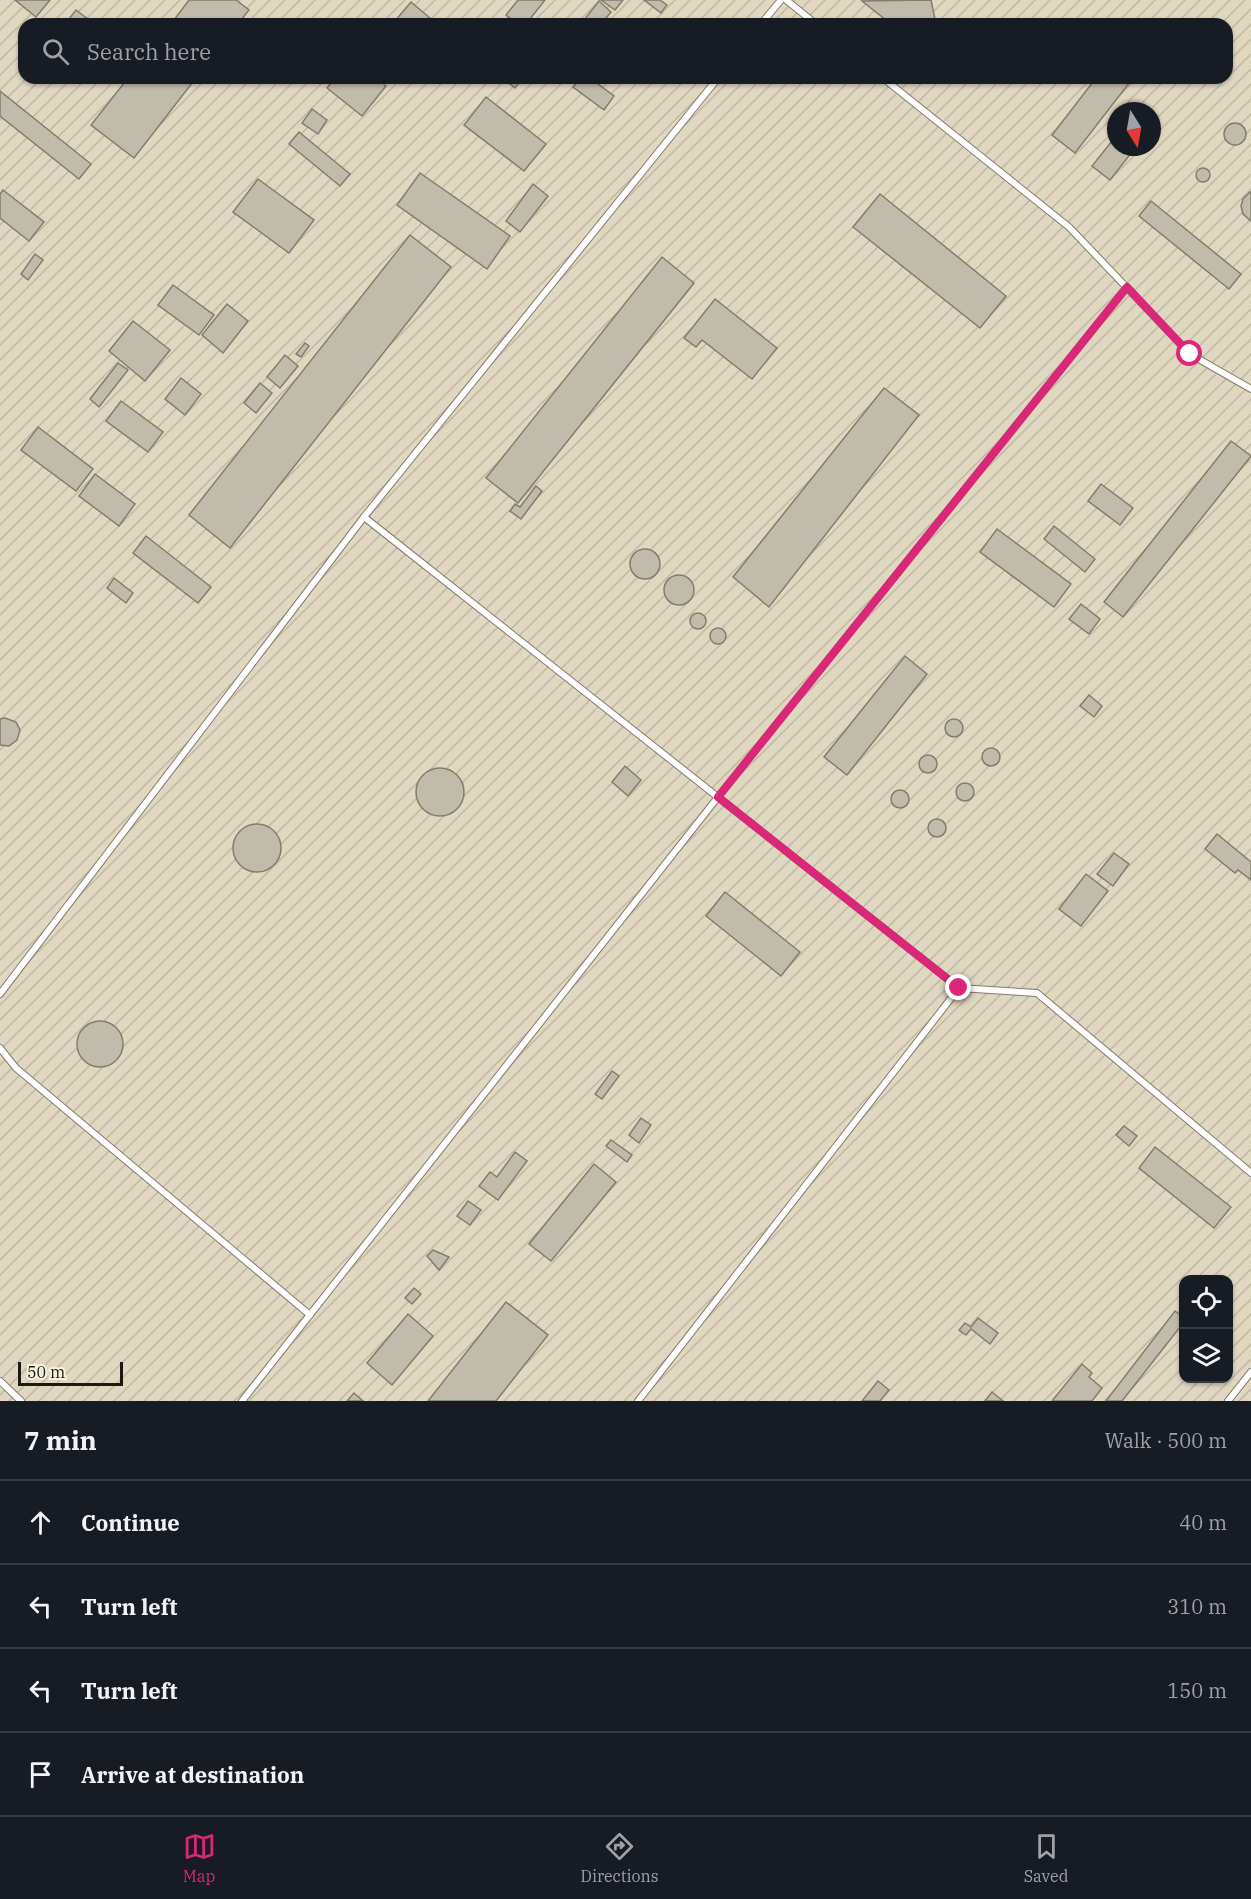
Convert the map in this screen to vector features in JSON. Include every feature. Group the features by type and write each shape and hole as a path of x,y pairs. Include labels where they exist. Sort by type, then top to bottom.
{"lane":[{"path":"766,18 781,0"},
{"path":"786,0 808,18"},
{"path":"0,994 364,517 713,84"},
{"path":"890,84 1069,227 1190,354 1251,389"},
{"path":"242,1401 718,797 1127,287"},
{"path":"364,517 959,988 1037,993 1251,1173"},
{"path":"638,1401 959,988"},
{"path":"0,1048 16,1068 310,1315"},
{"path":"1228,1401 1251,1372"},
{"path":"0,1381 21,1401"}],"shaded area":[{"path":"0,0 1251,0 1251,1401 0,1401"}],"building":[{"path":"15,0 50,0 36,17"},
{"path":"189,0 236,0 249,10 243,18 176,18"},
{"path":"518,0 545,0 531,18 510,18 506,15"},
{"path":"601,0 623,0 615,10"},
{"path":"644,0 660,0 667,5 661,13"},
{"path":"931,0 935,18 883,18 862,1"},
{"path":"599,1 611,12 606,18 586,18"},
{"path":"411,2 430,18 398,18"},
{"path":"76,10 86,18 70,18"},
{"path":"123,84 191,84 134,158 91,125"},
{"path":"330,84 384,84 386,86 362,116 327,88"},
{"path":"575,84 598,84 614,96 604,110 573,87"},
{"path":"1091,84 1128,84 1114,102 1107,102 1107,112 1075,153 1052,135"},
{"path":"0,91 91,164 79,179 0,116"},
{"path":"486,97 546,144 524,171 464,125"},
{"path":"312,109 327,120 318,134 302,123"},
{"path":"1235,123 1243,126 1246,134 1243,142 1235,145 1227,142 1224,134 1227,126"},
{"path":"299,132 350,174 340,186 289,144"},
{"path":"1107,147 1107,156 1129,156 1110,180 1092,166"},
{"path":"1200,168 1206,168 1210,175 1206,182 1200,182 1196,178 1196,172"},
{"path":"420,173 510,236 487,269 397,205"},
{"path":"258,179 314,220 289,253 233,212"},
{"path":"533,184 548,196 520,232 506,221"},
{"path":"3,190 44,222 29,241 0,218 0,194"},
{"path":"1250,192 1251,221 1243,214 1241,206 1243,199"},
{"path":"880,194 1006,296 980,328 853,227"},
{"path":"1151,201 1241,274 1229,289 1139,216"},
{"path":"410,235 451,267 230,548 189,515"},
{"path":"35,254 43,260 28,280 21,274"},
{"path":"662,257 694,283 518,503 486,478"},
{"path":"173,285 214,315 199,335 158,305"},
{"path":"715,299 777,348 752,379 702,340 696,347 684,338"},
{"path":"227,304 248,321 223,353 202,335"},
{"path":"133,321 170,350 145,381 109,351"},
{"path":"305,343 309,346 301,357 296,354"},
{"path":"285,355 298,366 280,388 267,377"},
{"path":"118,363 128,370 99,407 90,399"},
{"path":"181,378 201,394 185,415 165,399"},
{"path":"260,383 272,393 256,413 244,403"},
{"path":"884,388 919,415 769,607 733,577"},
{"path":"121,401 163,432 148,452 106,421"},
{"path":"38,427 93,469 76,491 21,450"},
{"path":"1231,441 1251,456 1123,617 1104,602"},
{"path":"95,474 135,504 119,526 79,496"},
{"path":"1101,484 1133,508 1120,525 1088,501"},
{"path":"536,486 542,491 521,519 510,511 515,504 520,507"},
{"path":"1054,526 1095,559 1085,572 1044,539"},
{"path":"997,529 1071,584 1054,607 980,552"},
{"path":"146,536 211,587 198,603 133,553"},
{"path":"645,549 656,553 660,564 656,575 645,579 634,575 630,564 634,553"},
{"path":"679,575 690,579 694,590 690,601 679,605 668,601 664,590 668,579"},
{"path":"114,578 133,593 126,603 107,588"},
{"path":"1081,604 1100,619 1089,634 1069,619"},
{"path":"698,613 706,621 698,629 690,621"},
{"path":"718,628 726,636 718,644 710,636"},
{"path":"905,656 927,674 847,775 824,757"},
{"path":"1089,695 1102,706 1094,717 1080,706"},
{"path":"5,718 16,722 20,730 17,740 9,746 0,745 0,719"},
{"path":"954,719 960,722 963,728 960,734 954,737 948,734 945,728 948,722"},
{"path":"991,748 997,751 1000,757 997,763 991,766 985,763 982,757 985,751"},
{"path":"928,755 934,758 937,764 934,770 928,773 922,770 919,764 922,758"},
{"path":"625,766 641,780 628,796 612,782"},
{"path":"440,768 457,775 464,792 457,809 440,816 423,809 416,792 423,775"},
{"path":"965,783 971,786 974,792 971,798 965,801 959,798 956,792 959,786"},
{"path":"900,790 906,793 909,799 906,805 900,808 894,805 891,799 894,793"},
{"path":"937,819 943,822 946,828 943,834 937,837 931,834 928,828 931,822"},
{"path":"257,824 274,831 281,848 274,865 257,872 240,865 233,848 240,831"},
{"path":"1217,834 1251,862 1251,880 1238,870 1235,873 1205,849"},
{"path":"1114,853 1129,864 1113,886 1097,874"},
{"path":"1086,874 1108,891 1081,926 1059,909"},
{"path":"725,892 800,952 781,976 706,916"},
{"path":"100,1021 109,1022 117,1027 122,1035 122,1053 117,1061 109,1066 100,1067 91,1066 83,1061 78,1053 77,1044 78,1035 83,1027 91,1022"},
{"path":"612,1071 619,1076 602,1099 595,1094"},
{"path":"641,1118 651,1125 639,1143 629,1135"},
{"path":"1124,1126 1137,1136 1129,1146 1116,1135"},
{"path":"611,1140 632,1155 627,1162 606,1146"},
{"path":"1155,1147 1231,1207 1214,1228 1139,1168"},
{"path":"515,1152 527,1161 498,1200 479,1186 490,1172 497,1177"},
{"path":"594,1164 616,1182 551,1261 529,1244"},
{"path":"468,1201 481,1210 470,1225 457,1216"},
{"path":"433,1250 449,1257 439,1270 427,1256"},
{"path":"414,1288 421,1294 412,1304 405,1298"},
{"path":"506,1302 548,1335 496,1401 428,1401"},
{"path":"1175,1311 1179,1314 1179,1328 1122,1401 1106,1401"},
{"path":"408,1314 433,1336 392,1385 367,1363"},
{"path":"978,1318 998,1333 990,1344 971,1329 966,1335 959,1330 965,1323 971,1327"},
{"path":"1082,1364 1092,1373 1089,1377 1102,1388 1092,1401 1052,1401"},
{"path":"878,1381 889,1390 880,1401 862,1401"},
{"path":"992,1392 1003,1401 985,1401"},
{"path":"354,1393 363,1401 347,1401"}],"route":[{"path":"959,988 718,797 1127,287 1190,354"}]}
